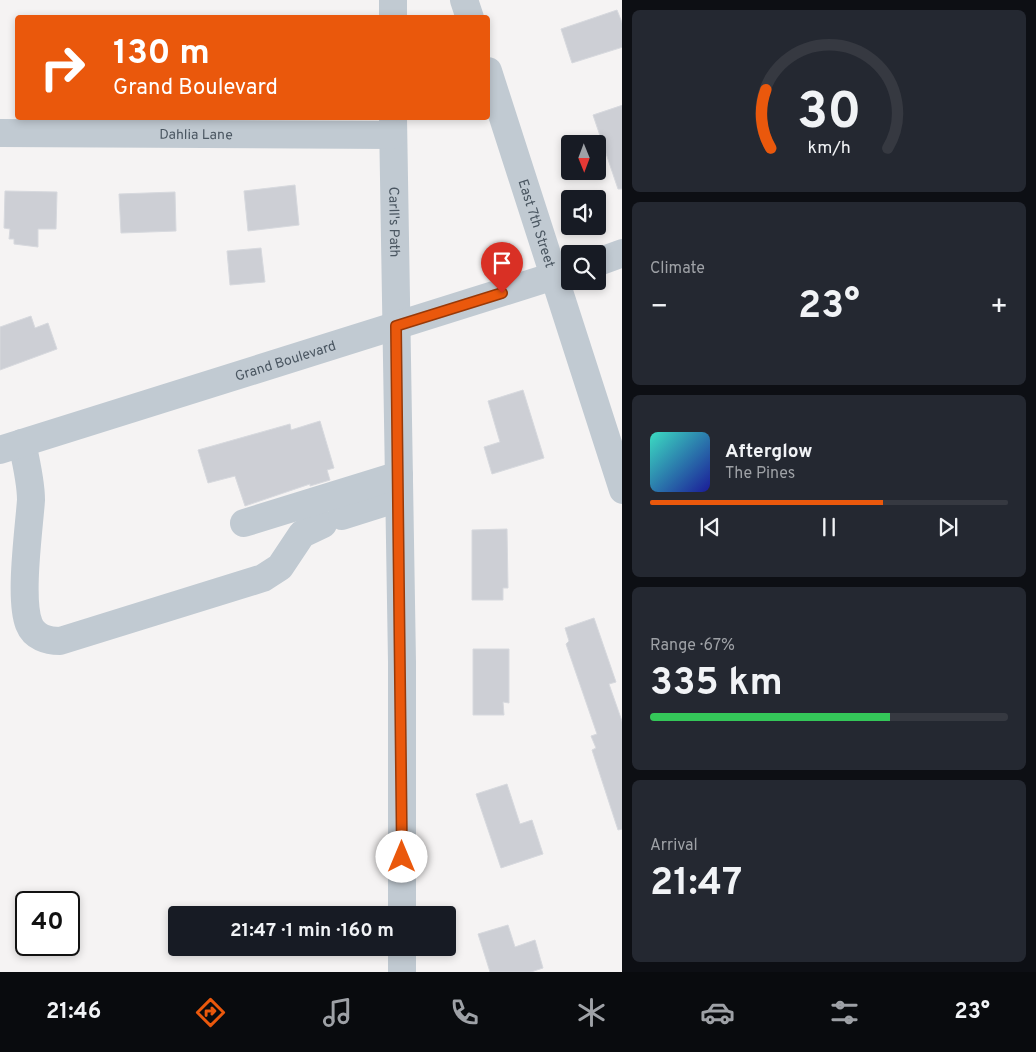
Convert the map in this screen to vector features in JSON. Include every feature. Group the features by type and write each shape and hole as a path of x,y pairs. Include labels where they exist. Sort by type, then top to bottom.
{"street":[{"path":"393,0 393,15"},
{"path":"464,0 469,15"},
{"name":"East 7th Street","path":"490,77 561,271"},
{"name":"Dahlia Lane","path":"0,132 393,126"},
{"name":"Carll's Path","path":"393,126 399,486 402,906"},
{"path":"606,259 622,253"},
{"name":"Grand Boulevard","path":"11,446 561,274"},
{"name":"East 7th Street","path":"566,290 622,490"},
{"path":"11,446 31,498 26,558 26,611 28,624 41,638 52,641 60,641 264,578 280,568 302,534 399,486"},
{"path":"244,523 399,486"},
{"path":"402,956 402,972"}],"building":[{"path":"617,10 622,22 622,47 572,63 561,29"},
{"path":"622,105 622,189 618,189 606,153 606,135 600,135 593,115"},
{"path":"295,185 299,225 248,231 244,191"},
{"path":"5,191 57,192 56,229 38,229 38,247 14,244 14,239 9,239 10,229 4,228"},
{"path":"175,192 176,231 121,233 119,194"},
{"path":"261,248 265,282 230,285 227,251"},
{"path":"31,316 35,328 48,323 57,349 0,370 0,327"},
{"path":"523,390 544,458 492,474 484,447 500,442 488,401"},
{"path":"320,421 334,468 327,470 330,480 310,486 310,484 245,506 235,476 208,483 198,450 290,424 291,430"},
{"path":"507,529 508,588 503,588 503,600 472,600 472,530"},
{"path":"594,618 616,682 609,684 622,721 622,829 618,830 592,750 596,748 591,736 597,734 566,644 569,641 565,628"},
{"path":"473,649 509,649 509,703 503,702 504,715 473,715"},
{"path":"507,784 520,824 532,820 543,854 501,868 476,794"},
{"path":"508,925 515,947 535,940 543,968 531,972 490,972 478,934"}],"route":[{"path":"402,857 402,662 396,326 502,293"}]}
